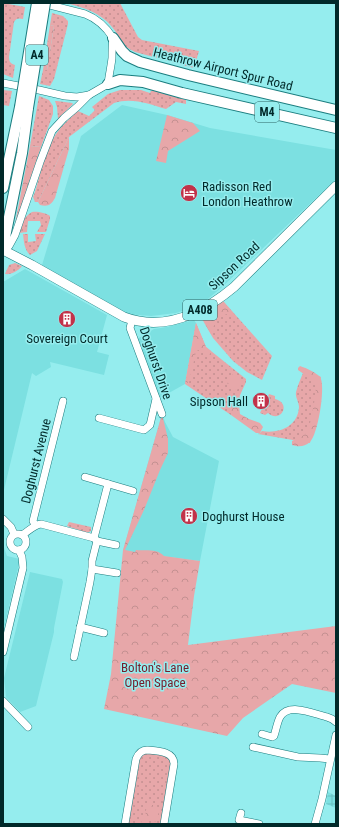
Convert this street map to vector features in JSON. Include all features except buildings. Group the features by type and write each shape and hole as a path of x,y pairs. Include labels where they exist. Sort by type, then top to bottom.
{"highway":[{"name":"A4","path":"3,249 22,153 24,107 37,3"},
{"name":"A4","path":"3,188 24,107 45,3"},
{"name":"Heathrow Airport Spur Road","path":"113,38 124,54 140,62 181,74 336,110"},
{"name":"M4","path":"108,84 120,80 142,82 182,93 336,128"}],"main road":[{"name":"Sipson Road","path":"3,249 132,320 160,322 182,318 196,313 215,302 234,286 336,186"}],"street":[{"path":"3,249 9,246 15,235 52,132 64,118 89,95 108,84 111,68 111,47 113,38 106,27 92,17 40,3"},
{"path":"3,82 65,96 77,97 89,95"},
{"name":"Doghurst Drive","path":"132,320 130,328 162,414"},
{"path":"99,418 144,430 150,425 156,399"},
{"name":"Doghurst Avenue","path":"36,525 33,521 63,401"},
{"path":"85,477 133,491"},
{"path":"74,657 90,582 92,561 108,484"},
{"path":"3,519 18,535 25,538 25,543 19,550"},
{"path":"19,550 12,548 10,538 29,532 36,525 41,524 116,545"},
{"path":"3,652 23,569 22,557 19,550"},
{"path":"92,569 117,573"},
{"path":"80,627 104,633"},
{"path":"3,701 28,727"},
{"path":"262,734 274,736 280,716 285,712 296,709 327,717 336,722"},
{"path":"315,824 336,735"},
{"path":"253,747 298,757 330,759"},
{"path":"125,824 137,755 144,750 147,750 167,753 174,760 164,824"},
{"path":"241,813 239,820 259,824"}],"shaded area":[{"path":"122,105 167,115 210,128 336,150 336,179 221,288 203,303 176,313 151,316 128,314 59,277 42,265 81,136"},
{"path":"25,269 107,315 97,352 109,355 104,375 50,362 51,367 36,376 32,373 3,494 3,282"},
{"path":"194,320 196,323 185,384 158,399 137,339 154,329"},
{"path":"162,414 173,437 219,461 200,561 123,551"},
{"path":"3,545 7,556 20,559 3,633"},
{"path":"30,572 62,579 63,582 54,632 36,706 20,712 6,697 4,678"},
{"path":"328,792 336,796 336,808 326,804"}],"green space":[{"path":"3,3 25,7 23,19 20,18 14,22 9,57 10,62 15,65 13,78 3,74"},
{"path":"66,3 120,3 138,37 142,40 199,51 194,68 135,52 123,44 107,22 97,14"},
{"path":"52,13 63,16 68,21 68,24 54,79 50,86 40,84 43,70 47,70 54,26 50,25"},
{"path":"50,25 54,26 47,70 43,70"},
{"path":"3,90 12,91 9,106 3,105"},
{"path":"120,90 141,90 150,93 151,91 154,91 186,100 186,104 176,102 166,109 147,103 134,101 121,101 114,103 69,137 38,202 35,202 33,197 44,162 49,147 58,131 78,111 89,116 95,110 92,107 108,94"},
{"path":"39,96 49,100 53,106 53,114 41,147 30,146"},
{"path":"55,101 73,104 58,119 57,107"},
{"path":"167,115 193,123 200,131 168,151 166,163 156,161"},
{"path":"69,137 69,149 55,198 49,205 40,205 38,202"},
{"path":"30,146 41,147 14,229"},
{"path":"32,212 41,212 50,216 46,232 37,232 41,225 40,221 28,221 27,232 19,233 25,218"},
{"path":"23,234 28,234 28,242 36,241 35,234 45,234 37,251 30,255 25,248"},
{"path":"15,263 22,266 10,274 5,274 9,265"},
{"path":"223,301 272,356 262,380 247,372 233,361 213,338 202,319 205,312"},
{"path":"223,301 236,316 227,314 217,317 211,334 206,325 213,307"},
{"path":"196,323 206,347 246,379 231,415 185,384"},
{"path":"196,323 206,347 211,351 209,356 202,351 198,350 196,352 189,382 185,384"},
{"path":"300,366 317,375 321,379 322,385 321,402 316,430 310,442 304,446 292,445 292,441 304,435 309,428 316,387 311,379 298,370"},
{"path":"305,368 321,377 310,443 258,434 262,431 268,432 286,428 295,420 299,407 296,392"},
{"path":"233,374 243,380 237,390 227,384"},
{"path":"269,394 275,396 275,399 283,404 283,412 277,416 273,416 268,413 265,415 260,413"},
{"path":"237,395 240,397 240,414 260,423 263,427 260,433 256,433 231,415 232,405"},
{"name":"Bolton's Lane Open Space","path":"162,414 168,439 168,453 125,550 135,552 136,550 151,550 161,553 164,556 200,561 188,645 336,626 336,693 292,684 243,718 227,736 104,709 111,674 123,550"},
{"path":"69,522 91,527 91,531 87,533 67,526"},
{"path":"145,752 167,756 171,762 161,824 128,824 139,758"},
{"path":"147,804 158,806 159,811 156,822 149,820 148,824 141,824 142,817 145,817"}],"place":[{"name":"Radisson Red London Heathrow","path":"189,193"},
{"name":"Sovereign Court","path":"67,319"},
{"name":"Sipson Hall","path":"261,401"},
{"name":"Doghurst House","path":"189,516"}]}
